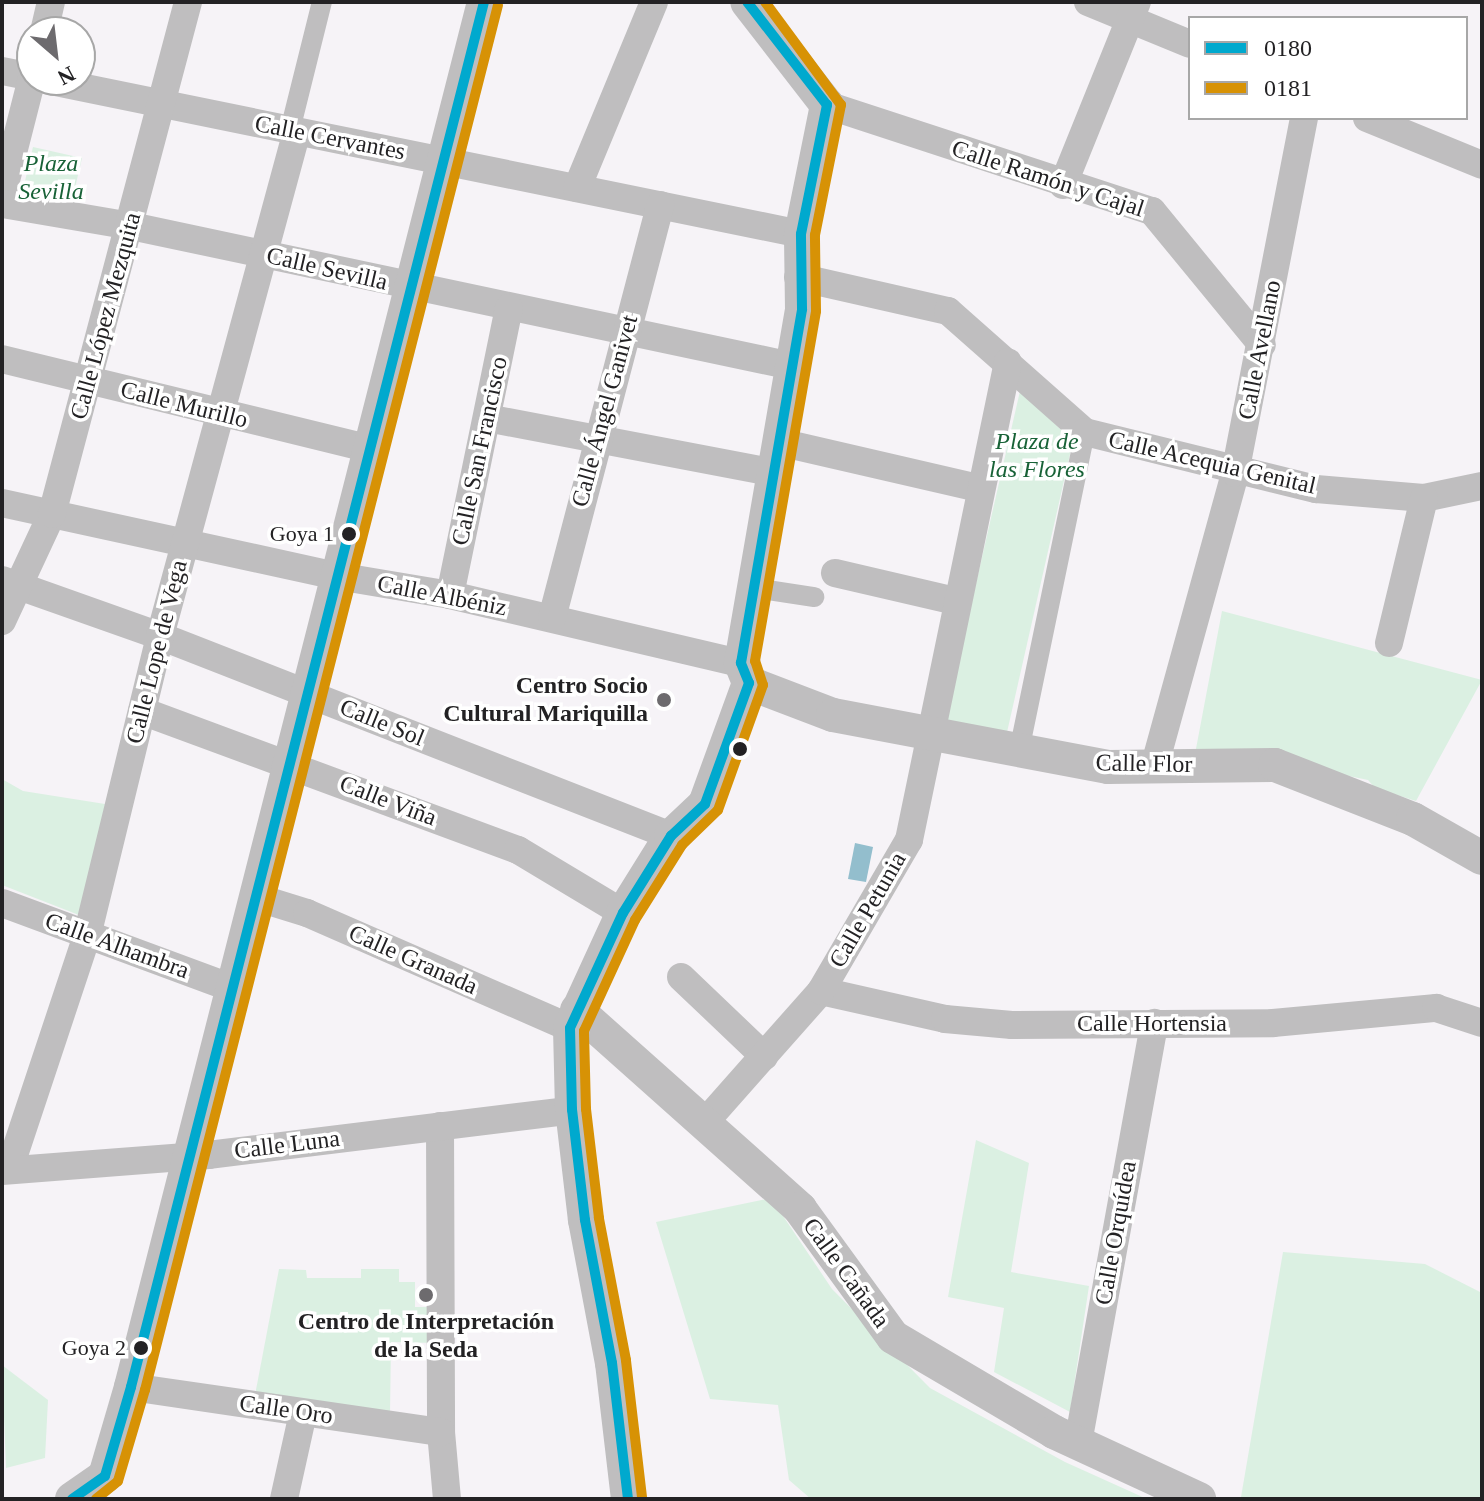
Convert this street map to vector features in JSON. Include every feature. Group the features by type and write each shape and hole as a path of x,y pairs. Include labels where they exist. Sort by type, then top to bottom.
{"street":[{"name":"Calle López Mezquita","path":"2,621 10,583 52,514 131,226 188,2"},
{"name":"Calle Lope de Vega","path":"5,1170 87,936 160,636 266,254 322,2"},
{"path":"72,1499 105,1476 131,1387 193,1155 367,448 447,162 484,2"},
{"path":"577,188 654,2"},
{"path":"628,1499 572,1110 573,1019 623,913 671,836 705,804 745,673 754,588 802,309 798,277 801,234 827,105 747,2"},
{"path":"1088,2 1133,10 1188,43"},
{"path":"1063,185 1133,10"},
{"name":"Calle Cervantes","path":"96,90 801,234"},
{"path":"2,196 27,96"},
{"name":"Calle Ramón y Cajal","path":"827,105 1063,185 1152,211 1262,345"},
{"name":"Calle Avellano","path":"1155,764 1235,473 1304,120"},
{"path":"1372,120 1482,165"},
{"name":"Calle Sevilla","path":"2,204 131,226 411,288 792,366"},
{"name":"Calle Ángel Ganivet","path":"552,618 660,205"},
{"name":"Calle Acequia Genital","path":"798,277 948,311 1085,432 1235,473 1316,489 1424,498 1482,486"},
{"name":"Calle San Francisco","path":"450,595 509,308"},
{"name":"Calle Murillo","path":"2,359 367,448"},
{"name":"Calle Petunia","path":"706,1121 821,991 909,840 955,601 1008,362"},
{"path":"487,418 597,441 776,458 979,488"},
{"path":"1019,751 1085,432"},
{"path":"1389,643 1424,498"},
{"name":"Calle Albéniz","path":"2,503 186,539 337,576 450,595 552,618 745,673"},
{"path":"835,573 955,601"},
{"name":"Calle Sol","path":"10,583 160,636 671,836"},
{"path":"754,588 814,597"},
{"name":"Calle Flor","path":"745,673 833,715 1108,767 1155,764 1275,765 1413,819 1482,858"},
{"name":"Calle Viña","path":"142,711 290,763 518,850 623,913"},
{"name":"Calle Granada","path":"255,897 307,913 573,1019"},
{"name":"Calle Alhambra","path":"2,903 232,988"},
{"path":"681,977 764,1056"},
{"name":"Calle Hortensia","path":"821,991 945,1019 1012,1025 1273,1023 1436,1008 1482,1023"},
{"name":"Calle Cañada","path":"573,1019 706,1121 800,1209 893,1337 1078,1443 1199,1499"},
{"name":"Calle Orquídea","path":"1078,1443 1154,1023"},
{"name":"Calle Luna","path":"5,1170 193,1155 572,1110"},
{"path":"440,1126 441,1432 447,1499"},
{"name":"Calle Oro","path":"131,1387 441,1432"},
{"path":"284,1499 303,1413"}],"green space":[{"name":"Plaza Sevilla","path":"33,147 82,158 70,209 21,198"},
{"name":"Plaza de las Flores","path":"1020,391 1073,441 1005,741 943,728"},
{"path":"1222,611 1482,680 1416,801 1375,788 1368,780 1229,751 1195,754"},
{"path":"2,779 23,791 105,804 84,917 2,885"},
{"path":"976,1140 1029,1163 1011,1272 1089,1286 1070,1412 994,1372 1004,1308 948,1297"},
{"path":"771,1198 832,1289 930,1388 1065,1462 1147,1499 811,1499 789,1480 778,1405 710,1399 656,1222"},
{"path":"1283,1252 1425,1264 1482,1293 1482,1499 1241,1497"},
{"path":"279,1269 306,1270 307,1278 361,1278 361,1269 399,1269 399,1282 415,1282 415,1307 436,1307 437,1343 391,1342 390,1415 255,1395"},
{"path":"2,1365 48,1400 45,1458 6,1468"}],"water":[{"path":"855,843 873,847 866,882 848,879"}],"transit line":[{"name":"0180","path":"72,1499 105,1476 131,1387 484,2"},
{"name":"0180","path":"628,1499 612,1363 585,1220 572,1110 570,1028 623,913 671,836 705,804 749,683 741,663 802,309 801,234 827,105 747,2"},
{"name":"0181","path":"642,1497 626,1360 599,1218 586,1109 584,1031 635,920 682,845 718,810 763,685 755,661 816,311 815,235 841,105 765,2"},
{"name":"0181","path":"96,1499 118,1481 145,1390 498,5"}],"place":[{"name":"Goya 1","path":"349,534"},
{"name":"Centro Socio Cultural Mariquilla","path":"664,700"},
{"name":"Centro de Interpretación de la Seda","path":"426,1295"},
{"name":"Goya 2","path":"141,1348"}]}
